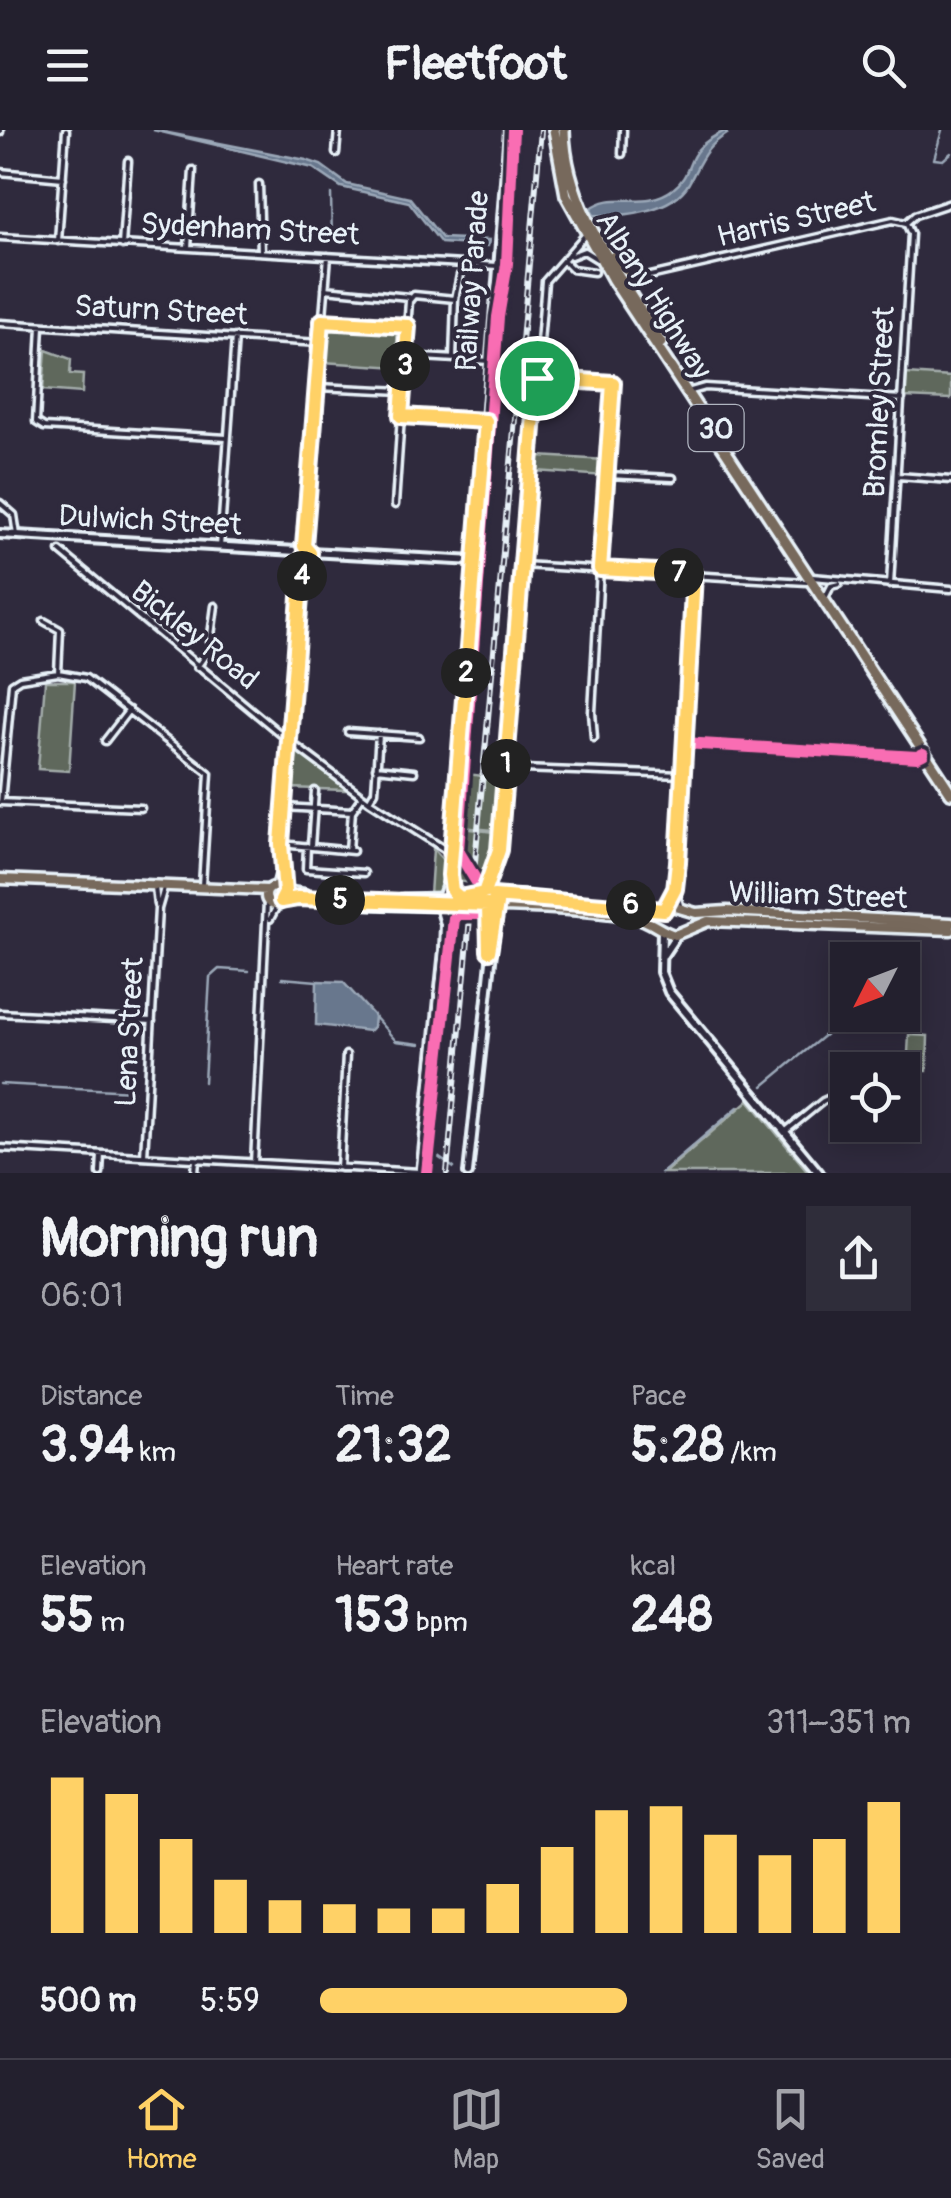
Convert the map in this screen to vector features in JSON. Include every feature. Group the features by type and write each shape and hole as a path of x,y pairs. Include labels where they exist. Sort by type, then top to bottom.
{"highway":[{"name":"Albany Highway","path":"554,130 560,177 590,232 810,579 826,598 839,625"},
{"name":"Albany Highway","path":"564,130 568,174 590,232"},
{"path":"590,232 623,284"},
{"name":"Albany Highway","path":"623,284 839,625 951,793"},
{"name":"Albany Highway","path":"940,779 951,801"}],"main road":[{"path":"0,878 441,902 453,906 492,900 666,908 661,927"},
{"path":"274,893 279,902"},
{"path":"274,893 279,902"},
{"path":"279,902 298,898 441,902 480,897 637,918 677,934 687,927 683,909"},
{"name":"William Street","path":"666,908 951,926"},
{"name":"William Street","path":"687,927 716,921 951,926"}],"street":[{"path":"58,241 66,130"},
{"path":"336,153 338,130"},
{"name":"Railway Parade","path":"460,898 452,891 450,875 508,130"},
{"path":"622,154 624,130"},
{"path":"122,245 128,161"},
{"path":"188,248 193,170"},
{"path":"0,172 63,178"},
{"path":"259,184 261,252"},
{"name":"Harris Street","path":"623,284 893,220 906,223 914,214 951,203"},
{"name":"Bromley Street","path":"890,585 911,234 906,223"},
{"path":"480,897 492,878 499,850 544,281 590,232"},
{"name":"Sydenham Street","path":"0,237 498,266"},
{"path":"570,256 592,254 623,284"},
{"path":"254,1163 268,923 280,870 328,256"},
{"path":"564,260 572,269 594,272"},
{"path":"452,359 460,275"},
{"name":"Harris Street","path":"623,284 647,277"},
{"path":"325,289 411,298 455,298"},
{"path":"395,504 411,298"},
{"path":"322,321 408,326"},
{"name":"Saturn Street","path":"0,323 320,343"},
{"path":"41,326 36,422 44,427 227,438"},
{"path":"220,547 234,337"},
{"path":"405,356 490,361"},
{"path":"537,378 611,382 614,386 600,569 594,738"},
{"path":"317,386 403,391"},
{"path":"691,391 704,387 902,398"},
{"path":"401,416 486,421"},
{"path":"607,475 673,478"},
{"path":"898,476 951,480"},
{"path":"0,503 14,515 17,535"},
{"name":"Dulwich Street","path":"0,534 306,552"},
{"name":"Bickley Road","path":"60,551 289,741 369,801 452,854"},
{"path":"306,552 475,561"},
{"path":"522,564 951,589"},
{"path":"666,908 675,889 694,574"},
{"path":"826,598 831,586 844,583"},
{"path":"197,667 210,644 214,606"},
{"path":"44,621 60,630 58,673"},
{"path":"141,808 0,802 10,690 20,679 58,673 86,678 209,772 201,890"},
{"path":"105,741 129,710"},
{"path":"348,732 420,737"},
{"path":"369,801 375,791 379,734"},
{"path":"684,743 916,757 923,754"},
{"path":"376,768 414,772"},
{"path":"522,769 682,775"},
{"path":"316,791 306,868 364,873"},
{"path":"281,844 351,851 352,812 362,796"},
{"path":"284,808 352,812"},
{"name":"Railway Parade","path":"441,902 450,875"},
{"name":"Lena Street","path":"144,1156 159,887"},
{"path":"675,889 683,909"},
{"path":"468,1173 492,900"},
{"path":"268,923 279,902"},
{"path":"441,902 446,924"},
{"path":"0,1148 421,1172 446,924 453,906"},
{"path":"661,927 661,972 668,992 819,1173"},
{"path":"663,956 677,934"},
{"path":"0,1013 152,1022"},
{"path":"340,1168 346,1055"},
{"path":"786,1131 830,1098"},
{"path":"100,1173 101,1154"},
{"path":"195,1173 196,1160"},
{"path":"291,1173 292,1165"}],"green space":[{"path":"332,325 397,329 398,367 323,362 325,332"},
{"path":"46,350 71,359 70,374 83,375 82,393 43,390"},
{"path":"906,374 951,377 951,399 905,397"},
{"path":"538,456 606,460 605,476 536,471"},
{"path":"45,681 75,681 69,771 38,769"},
{"path":"295,753 299,753 348,790 289,788"},
{"path":"467,774 499,778 493,830 461,827"},
{"path":"462,828 494,832 488,885 456,881"},
{"path":"433,849 444,861 442,891 430,895"},
{"path":"909,1035 928,1036 927,1071 920,1071 920,1052 908,1052"},
{"path":"749,1100 809,1173 664,1173"}],"water":[{"path":"153,130 321,165 347,184 410,198 442,238 489,240 488,246 441,243 409,202 341,187 313,168"},
{"path":"725,131 727,134 713,144 689,183 671,201 646,211 619,215 594,215 590,209 609,201 651,199 673,189 701,146"},
{"path":"317,981 343,982 374,1016 373,1027 369,1031 316,1025"}],"waterway":[{"path":"942,130 934,159 943,160 951,153"},
{"path":"331,194 332,241"},
{"path":"204,1082 210,977 219,969 249,971"},
{"path":"282,978 317,981"},
{"path":"374,1016 396,1041 420,1044"},
{"path":"763,1086 830,1031"},
{"path":"0,1084 133,1091"},
{"path":"661,1173 738,1107"},
{"path":"438,1157 454,1168"}],"railway":[{"path":"447,1173 541,130"}],"cycle path":[{"path":"427,1173 454,918 456,914 478,914 480,887 458,851 498,317 507,264 513,130"},
{"path":"684,743 917,757 923,754"}],"route":[{"path":"322,321 408,326 401,416 486,421 450,875 452,891 460,898 480,897 484,893 496,868 499,850 537,378 611,382 614,386 600,569 694,574 678,862 668,907 656,910 600,902 494,896 497,904 489,951 488,905 298,898 281,901 285,896 281,844 303,558 310,553 304,546 322,321"}]}
